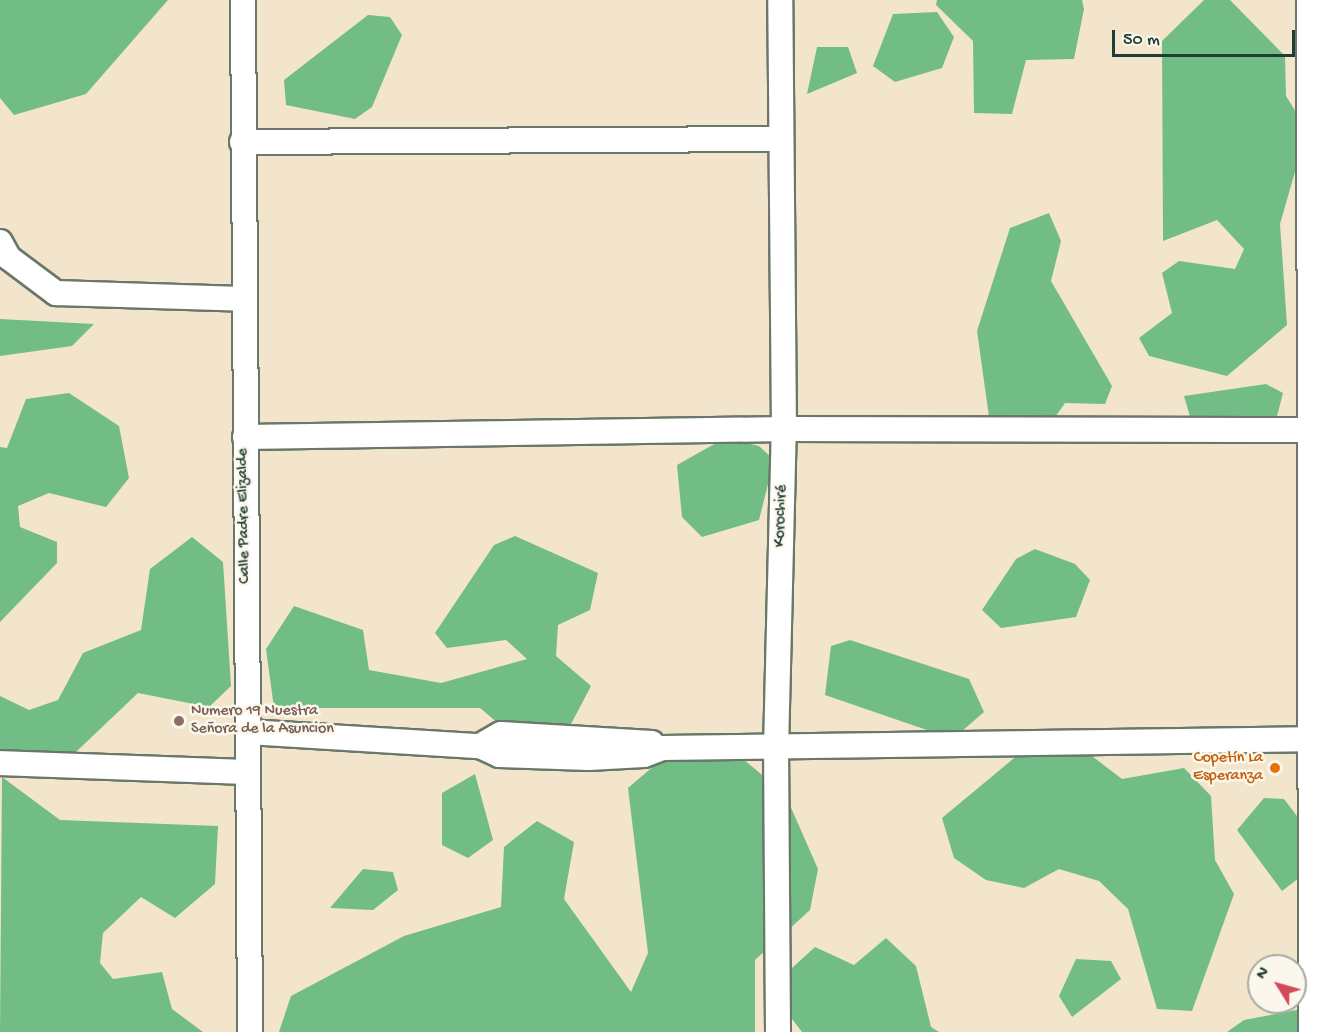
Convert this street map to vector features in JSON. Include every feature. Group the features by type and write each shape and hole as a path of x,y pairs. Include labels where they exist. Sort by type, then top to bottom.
{"main road":[{"path":"1313,0 1319,265 1320,739 1315,1032"}],"street":[{"name":"Calle Padre Elizalde","path":"243,0 243,299 250,1032"},
{"name":"Korochiré","path":"778,1032 776,749 784,429 780,0"},
{"path":"242,142 780,139"},
{"path":"0,242 9,258 56,293 243,299"},
{"path":"245,437 784,429 1319,430"},
{"path":"248,732 480,746 501,734 645,740 662,748 776,749 1320,739"},
{"path":"0,763 248,772"}],"green space":[{"path":"0,0 168,0 86,94 14,115 0,98"},
{"path":"937,0 1082,0 1084,9 1074,59 1026,60 1012,114 974,113 973,41 936,5"},
{"path":"1204,0 1230,0 1285,56 1286,96 1307,130 1280,224 1287,325 1227,376 1149,356 1139,338 1172,313 1162,273 1179,261 1235,269 1244,249 1217,220 1163,241 1162,41"},
{"path":"937,12 954,37 942,68 895,82 873,66 893,14"},
{"path":"368,15 390,17 402,35 372,107 355,119 286,105 284,80"},
{"path":"817,47 848,47 857,73 807,94"},
{"path":"1049,213 1061,241 1051,281 1112,386 1105,404 1065,403 1039,440 990,424 977,331 1010,228"},
{"path":"0,319 94,324 72,346 0,356"},
{"path":"1266,384 1283,393 1273,432 1233,442 1194,430 1184,396"},
{"path":"69,393 119,426 129,478 106,507 49,493 18,506 20,527 57,542 57,563 0,622 0,447 7,448 26,399"},
{"path":"725,438 759,446 774,460 759,520 702,537 682,517 677,465"},
{"path":"515,536 598,573 590,610 558,625 556,656 591,686 549,766 480,708 274,708 266,649 294,606 363,630 369,670 441,683 527,659 506,640 447,648 435,633 494,545"},
{"path":"192,537 223,562 231,686 209,707 138,693 58,769 0,764 0,696 29,710 58,700 83,653 141,630 150,569"},
{"path":"1035,549 1075,564 1090,580 1076,617 1001,628 982,610 1016,559"},
{"path":"850,640 969,679 984,712 953,739 825,695 831,646"},
{"path":"677,746 737,754 785,794 818,869 810,910 755,960 755,1032 279,1032 291,996 404,936 501,907 504,847 537,821 574,842 564,899 631,992 648,953 628,788"},
{"path":"1025,749 1088,753 1122,779 1184,768 1211,796 1215,860 1234,894 1192,1011 1157,1009 1128,909 1099,881 1059,869 1024,888 986,880 954,858 942,818"},
{"path":"475,774 493,840 468,858 442,845 442,793"},
{"path":"2,777 60,820 218,826 215,884 175,918 141,897 103,933 100,963 113,979 162,972 172,1009 203,1032 0,1032"},
{"path":"1264,798 1284,799 1325,853 1325,858 1282,891 1237,830"},
{"path":"363,869 393,872 398,890 373,910 330,908"},
{"path":"886,938 916,966 931,1027 939,1032 802,1032 769,989 815,947 854,965"},
{"path":"1076,959 1111,961 1121,979 1072,1017 1059,996"},
{"path":"1307,1008 1325,1032 1227,1032 1244,1020 1276,1014 1307,1014"}],"place":[{"name":"Numero 19 Nuestra Señora de la Asuncion","path":"179,721"},
{"name":"Copetín La Esperanza","path":"1275,768"}]}
